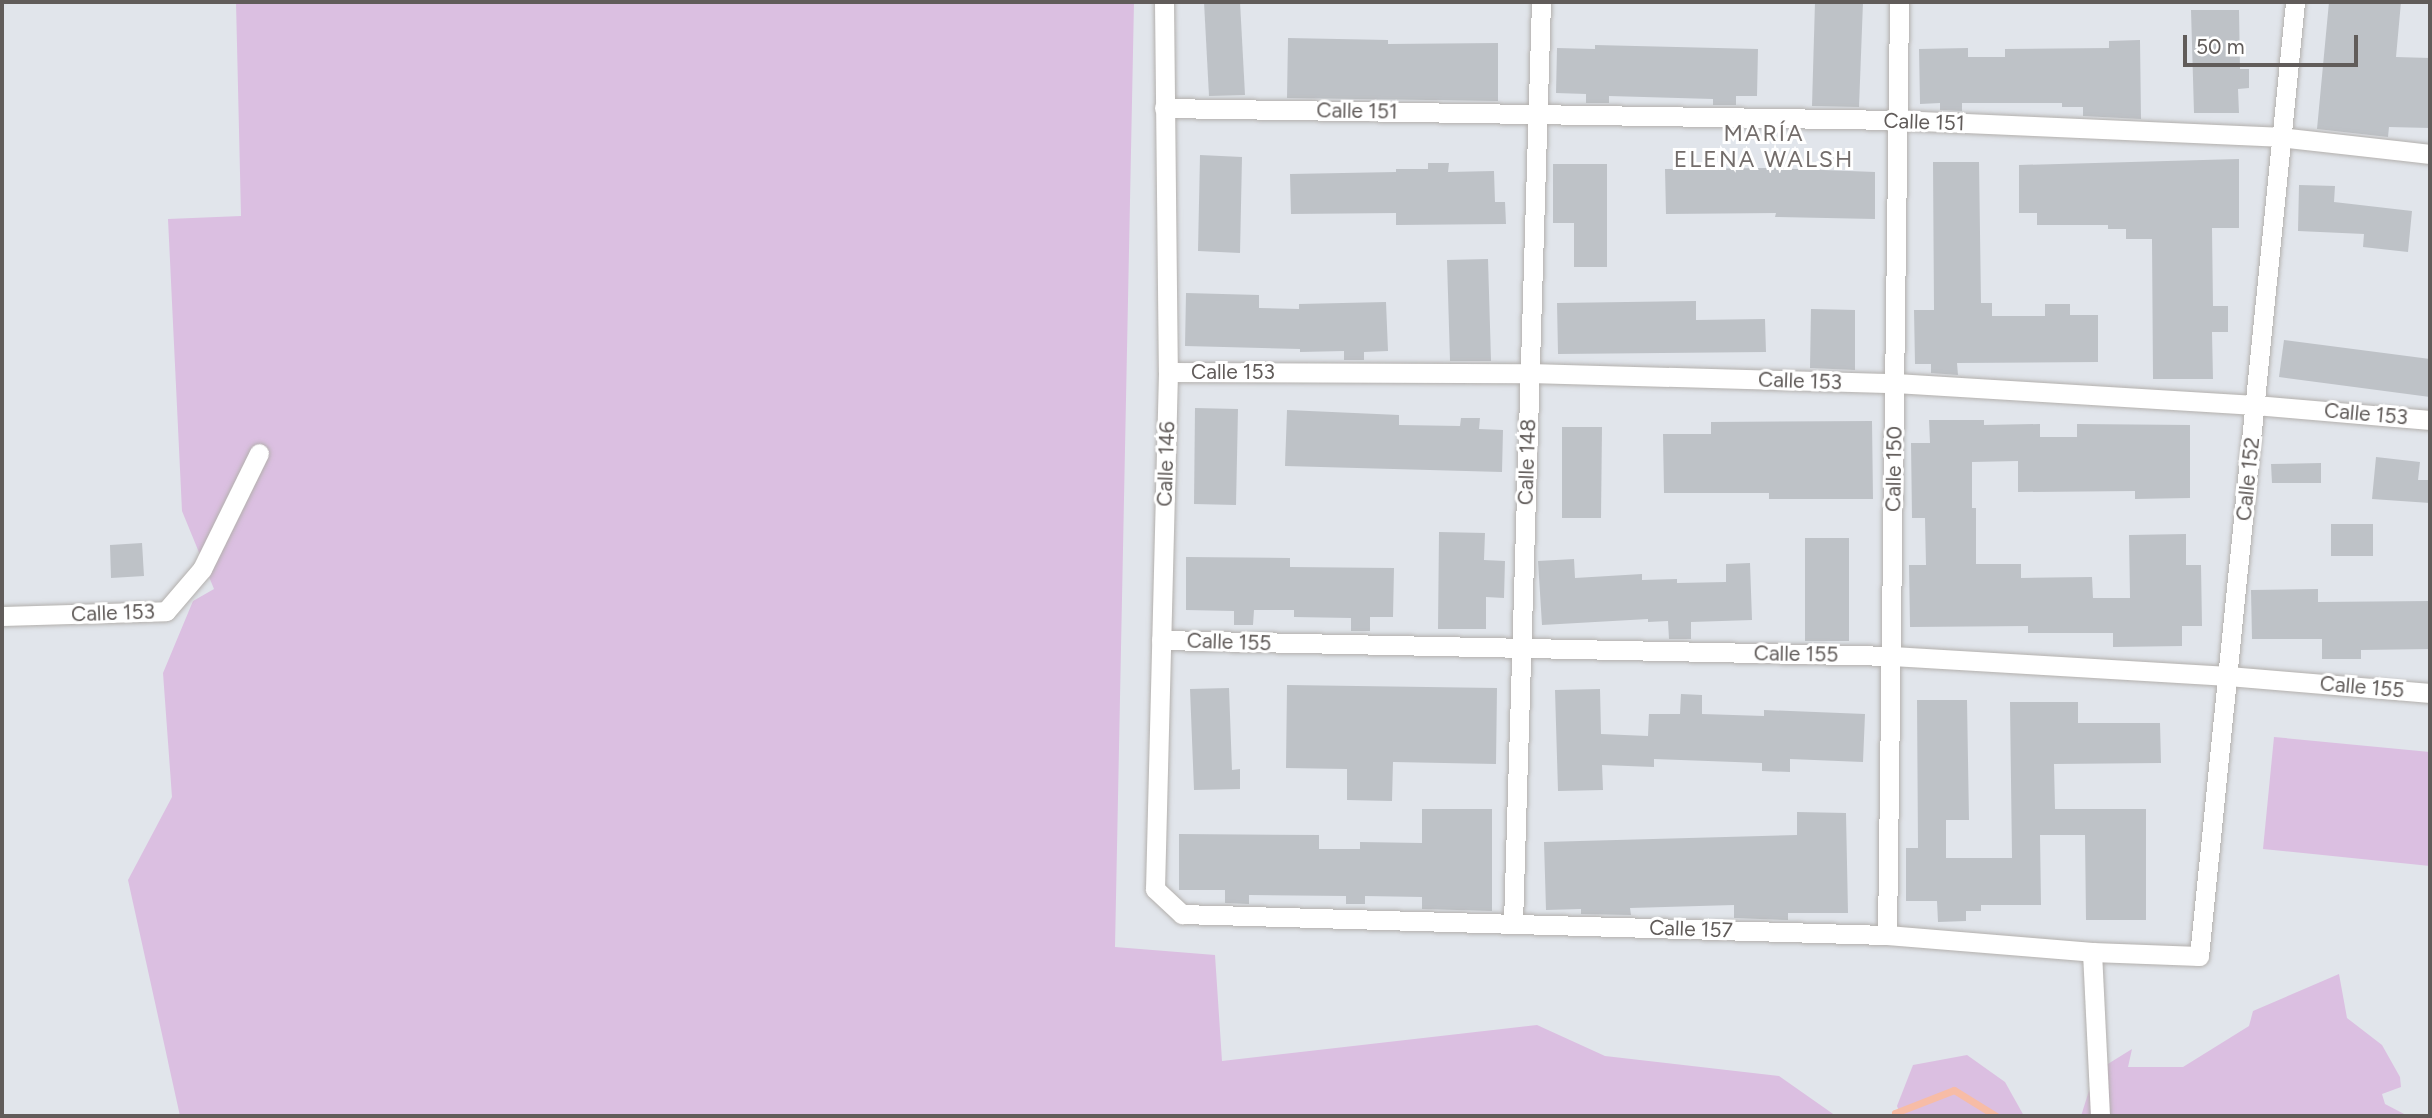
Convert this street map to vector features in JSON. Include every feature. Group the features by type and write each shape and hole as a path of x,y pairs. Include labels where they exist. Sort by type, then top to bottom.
{"street":[{"name":"Calle 146","path":"1164,2 1168,372 1155,889 1182,914"},
{"name":"Calle 148","path":"1513,923 1541,2"},
{"name":"Calle 150","path":"1887,935 1899,2"},
{"name":"Calle 152","path":"2199,957 2255,405 2279,137 2295,2"},
{"name":"Calle 151","path":"1164,108 1897,120 2279,137 2430,154"},
{"name":"Calle 153","path":"1168,372 1530,373 1895,383 2255,405 2430,420"},
{"name":"Calle 153","path":"2,616 166,611 202,569 259,453"},
{"name":"Calle 155","path":"1161,640 1521,650 1892,656 2228,676 2430,693"},
{"name":"Calle 157","path":"1182,914 1887,935 2092,952 2199,957"},
{"path":"2092,952 2099,1107"}],"shaded area":[{"path":"236,2 1134,2 1115,947 1215,955 1222,1061 1537,1025 1605,1056 1779,1076 1836,1116 180,1116 128,880 172,797 163,673 193,601 214,589 182,511 168,219 241,216"},
{"path":"2274,737 2430,752 2430,866 2263,849"},
{"path":"2339,974 2347,1018 2382,1045 2400,1077 2401,1087 2382,1094 2385,1104 2408,1116 2081,1116 2095,1072 2132,1049 2128,1067 2183,1067 2249,1026 2253,1011"},
{"path":"1967,1055 2005,1082 2024,1116 1901,1116 1897,1106 1913,1065"}],"building":[{"path":"1204,2 1240,2 1245,95 1209,96"},
{"path":"1815,2 1863,2 1859,107 1812,106"},
{"path":"2329,2 2401,2 2396,57 2430,58 2430,128 2389,127 2388,137 2317,129"},
{"path":"2191,10 2239,10 2240,69 2249,69 2249,88 2238,89 2239,113 2194,113"},
{"path":"1288,38 1388,40 1388,44 1498,43 1498,101 1287,98"},
{"path":"2140,40 2141,119 2083,116 2083,107 2062,107 2062,103 1962,103 1962,111 1940,110 1940,103 1920,104 1919,49 1968,48 1968,57 2005,57 2005,49 2109,48 2109,41"},
{"path":"1595,45 1758,49 1757,96 1736,96 1736,105 1713,105 1713,99 1609,96 1609,103 1586,103 1586,94 1556,93 1557,48 1595,49"},
{"path":"1200,155 1242,157 1240,253 1198,251"},
{"path":"2239,159 2239,228 2212,228 2213,306 2228,306 2228,332 2212,332 2213,379 2153,379 2152,239 2126,239 2126,229 2108,229 2108,225 2037,225 2037,213 2019,213 2019,165"},
{"path":"1933,162 1979,162 1981,303 1992,303 1992,316 2045,316 2045,304 2070,304 2070,315 2098,315 2098,362 1957,363 1958,375 1931,373 1931,364 1915,364 1914,310 1934,310"},
{"path":"1428,163 1449,163 1448,172 1494,171 1495,202 1505,202 1506,224 1396,225 1396,213 1291,214 1290,174 1396,172 1396,169 1428,169"},
{"path":"1553,164 1607,164 1607,267 1574,267 1574,223 1553,223"},
{"path":"1769,168 1875,172 1875,219 1775,217 1776,213 1666,214 1665,169"},
{"path":"2299,185 2335,186 2334,202 2412,211 2408,252 2363,247 2364,234 2298,231"},
{"path":"1488,259 1491,361 1450,361 1447,260"},
{"path":"1186,293 1259,295 1259,308 1299,309 1299,304 1386,302 1388,351 1364,352 1364,360 1344,360 1344,351 1300,352 1300,349 1185,346"},
{"path":"1696,301 1696,320 1765,319 1766,352 1558,354 1557,303"},
{"path":"1811,309 1855,310 1855,370 1810,368"},
{"path":"2284,340 2430,359 2430,397 2279,377"},
{"path":"1195,408 1238,409 1236,505 1194,504"},
{"path":"1287,410 1399,415 1399,425 1460,426 1461,418 1480,418 1479,429 1503,430 1502,472 1285,466"},
{"path":"1929,420 1984,420 1984,425 2040,424 2040,437 2077,437 2077,424 2190,425 2190,498 2135,499 2135,491 2018,492 2018,461 1972,462 1972,508 1976,508 1976,564 2021,564 2021,578 2092,577 2093,598 2130,598 2129,535 2186,534 2186,565 2201,565 2202,626 2182,626 2182,646 2113,647 2113,633 2028,633 2028,626 1910,627 1909,565 1926,565 1925,518 1912,518 1911,443 1930,443"},
{"path":"1872,421 1873,499 1769,499 1769,493 1664,493 1663,434 1711,434 1711,422"},
{"path":"1562,427 1602,427 1601,518 1562,518"},
{"path":"2376,457 2420,462 2418,480 2430,480 2430,503 2372,499"},
{"path":"2321,463 2321,483 2272,483 2271,464"},
{"path":"2331,524 2373,524 2373,556 2331,556"},
{"path":"1439,532 1485,533 1484,560 1505,561 1504,598 1486,597 1486,629 1438,629"},
{"path":"1805,538 1849,538 1849,641 1805,641"},
{"path":"142,543 144,576 111,578 110,545"},
{"path":"1186,557 1290,558 1290,567 1394,568 1393,617 1370,617 1370,631 1351,631 1351,618 1294,617 1294,610 1254,610 1253,625 1234,625 1234,611 1186,610"},
{"path":"1574,559 1575,578 1642,574 1642,580 1677,579 1677,583 1726,582 1726,564 1750,563 1752,620 1691,622 1691,639 1669,639 1668,621 1648,622 1648,619 1542,625 1538,561"},
{"path":"2318,589 2318,602 2430,601 2430,649 2361,650 2361,659 2322,659 2322,639 2252,639 2251,590"},
{"path":"1287,685 1497,688 1496,764 1393,762 1392,801 1347,800 1347,769 1286,768"},
{"path":"1229,688 1232,770 1240,769 1240,789 1194,790 1190,689"},
{"path":"1600,689 1601,734 1648,736 1649,714 1680,714 1681,694 1702,695 1702,714 1764,716 1764,710 1865,714 1863,762 1790,759 1790,772 1762,771 1762,763 1654,759 1654,767 1602,765 1603,790 1558,791 1555,690"},
{"path":"1917,700 1967,700 1969,820 1946,820 1946,858 2012,858 2010,702 2078,702 2078,723 2160,723 2161,763 2054,764 2055,809 2146,809 2146,920 2086,920 2085,835 2040,835 2041,905 1981,905 1981,911 1966,911 1966,921 1938,922 1937,901 1906,901 1906,848 1918,848"},
{"path":"1422,809 1492,809 1492,911 1422,909 1422,897 1365,896 1365,904 1346,904 1346,896 1249,895 1249,904 1225,903 1225,890 1179,890 1179,834 1319,835 1319,849 1360,849 1360,842 1422,843"},
{"path":"1797,812 1846,813 1848,913 1788,913 1788,920 1734,918 1734,905 1630,908 1631,915 1581,914 1581,909 1546,910 1544,842 1797,835"}],"waterway":[{"path":"1895,1116 1895,1113 1954,1090 1996,1116"}],"district":[{"name":"MARÍA ELENA WALSH","path":"1764,146"}]}
